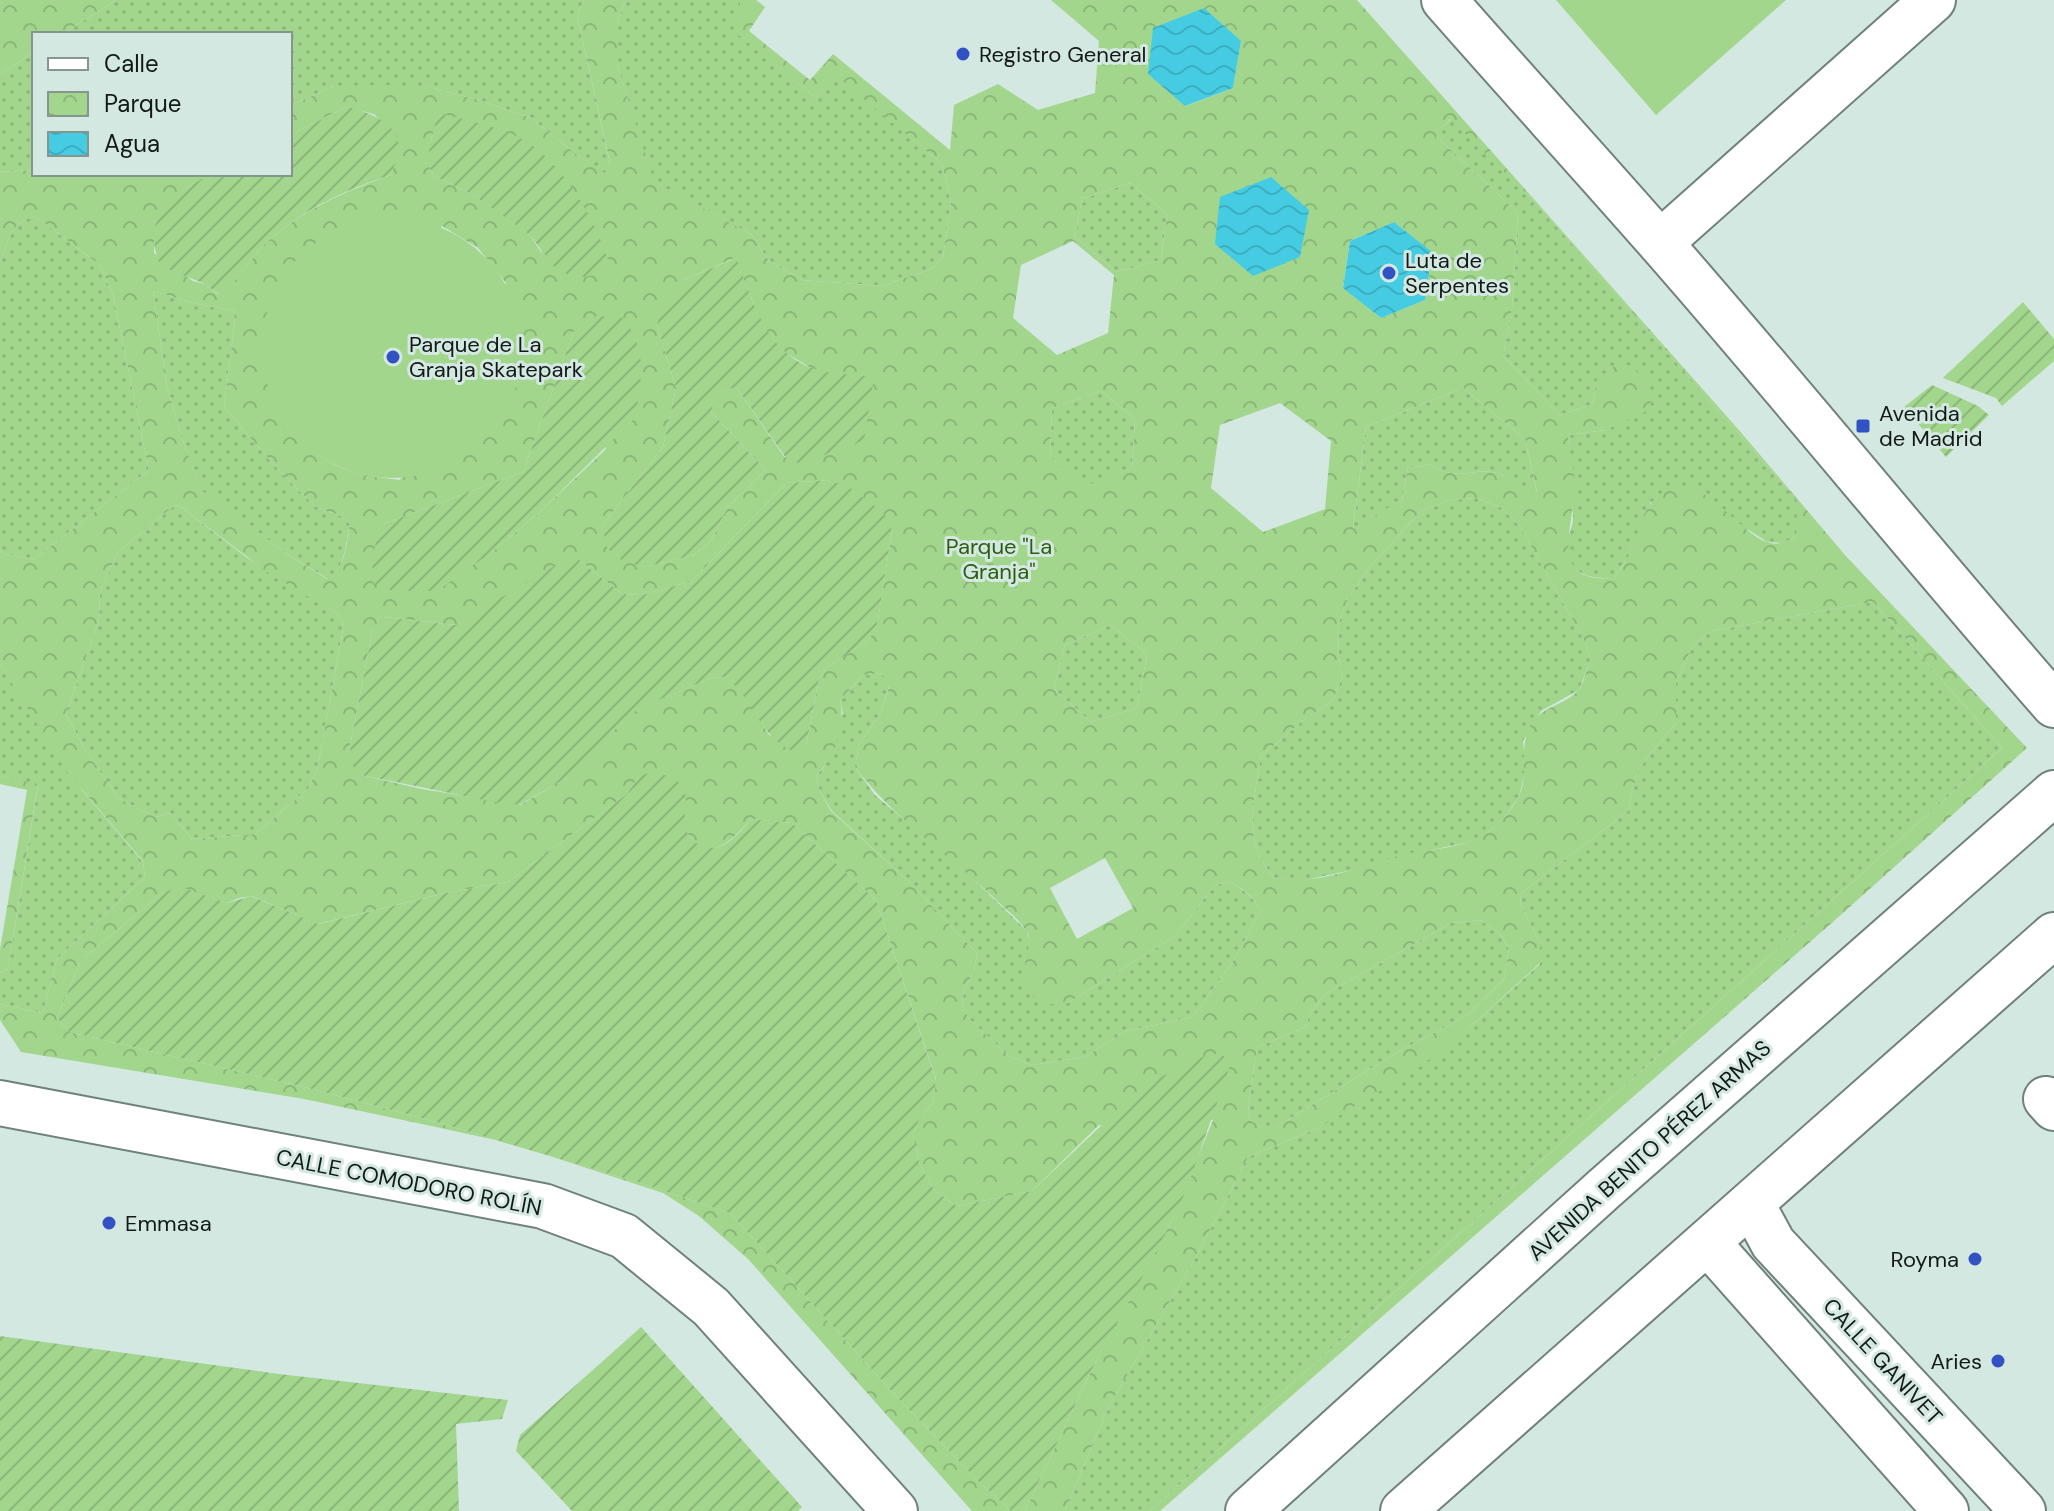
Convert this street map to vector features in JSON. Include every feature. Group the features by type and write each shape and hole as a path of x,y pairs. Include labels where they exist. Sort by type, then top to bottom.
{"street":[{"path":"1444,0 1660,243 2054,705"},
{"path":"1660,243 1933,0"},
{"name":"AVENIDA BENITO PÉREZ ARMAS","path":"1248,1511 1605,1188 2054,793"},
{"path":"1403,1511 2054,935"},
{"name":"CALLE COMODORO ROLÍN","path":"0,1103 543,1206 624,1236 711,1307 895,1511"},
{"name":"CALLE GANIVET","path":"1752,1204 1773,1243 2023,1511"},
{"path":"1708,1243 1946,1511"}],"green space":[{"path":"0,0 116,0 65,32 32,32 32,53 0,74"},
{"path":"116,0 584,0 577,15 610,164 605,174 531,118 433,88 334,86 292,105 292,32 65,32"},
{"name":"Parque \"La Granja\"","path":"584,0 626,0 617,22 617,64 654,182 751,234 769,261 802,280 882,286 931,269 943,258 951,202 942,164 835,75 816,98 735,32 741,0 756,0 765,7 749,31 810,80 833,54 950,150 954,105 998,84 1038,110 1095,93 1099,41 1051,0 1357,0 1738,429 1845,555 2027,748 1160,1511 1150,1511 2002,748 1873,602 1711,631 1692,647 1676,683 1676,723 1638,769 1628,811 1520,894 1521,906 1540,943 1540,963 1469,1028 1417,1069 1318,1128 1248,1157 1198,1253 1108,1408 1065,1511 1025,1511 1092,1369 1171,1222 1213,1120 1099,1125 1032,1191 957,1206 935,1191 920,1165 913,1136 919,1120 933,1103 936,1079 876,900 792,823 751,819 724,844 707,848 691,838 639,776 627,794 508,882 446,893 317,924 252,896 227,903 184,889 165,891 81,960 57,1018 69,1032 312,1089 500,1141 304,1099 21,1052 0,1020 0,1004 43,1013 57,959 145,877 143,861 67,772 0,664 0,550 5,554 34,559 149,470 113,295 100,265 35,216 15,228 0,262 0,172 32,170 32,176 208,176 188,186 155,223 154,253 217,294 230,285 269,240 297,219 342,194 391,175 399,150 395,134 374,114 346,107 292,134 292,105 334,86 433,88 479,100 531,118 578,156 605,173 610,163 577,15","holes":["1241,41 1233,88 1186,106","1450,119 1535,202 1798,501 1796,537 1778,543 1767,542 1704,495 1677,487 1662,493 1649,506 1627,560 1614,578 1593,577 1579,572 1572,563 1569,550 1575,486 1568,435 1606,430 1651,409 1650,381 1622,361 1597,379 1593,404 1560,415 1503,356 1512,309 1518,213 1436,136","486,125 543,255 530,235 472,194 434,176 429,166 432,136","1130,183 1167,214 1161,260 1117,272 1075,237 1082,199","1394,222 1432,253 1425,300 1381,318 1343,287 1350,241","442,226 478,248 506,283 400,480 337,466 313,450 287,425","1073,241 1114,275 1108,333 1057,355 1013,318 1021,265","735,258 763,327 784,352 813,369 785,458 736,387 715,394 711,412 766,470 727,508 711,541 694,555 645,567 602,526 663,447 676,388 657,325 683,280","153,291 236,311 224,406 313,504 350,524 342,563 327,579 201,490 167,386","574,331 606,449 492,552 383,524 523,472","1463,388 1525,439 1537,492 1493,472 1450,473 1430,464 1408,468 1402,500 1353,528 1366,427","1101,391 1135,419 1132,468 1083,487 1050,457 1052,408","1280,403 1331,441 1325,509 1263,532 1211,488 1220,425","829,480 892,531 877,625 868,641 827,667 819,679 806,746 769,735 741,689 726,677 711,678 638,708 613,731 592,763 520,805 422,789 361,775 350,746 373,628 384,617 455,625 578,559 622,594 642,595 692,581 786,483","1477,498 1502,508 1520,526 1584,640 1591,659 1580,688 1531,724 1525,742 1521,791 1509,812 1489,831 1461,844 1406,854 1324,877 1274,878 1260,858 1254,840 1252,811 1261,756 1333,700 1343,675 1338,625 1348,598 1370,567 1421,511 1450,500","175,505 270,574 336,613 342,620 343,629 318,766 309,788 255,834 192,839 170,813 155,817 118,798 83,746 66,714 99,620 100,591 118,552","1110,625 1147,654 1137,708 1091,722 1054,689 1065,645","882,673 889,687 880,714 859,744 855,767 886,803 1022,925 1029,938 1026,983 1029,991 1041,1001 1048,1004 1068,1003 1175,936 1215,885 1229,882 1248,894 1260,911 1236,957 1193,1017 1125,1031 1085,1057 1031,1065 1009,1056 969,1019 962,1004 977,953 904,877 831,811 820,792 816,776 834,750 840,731 840,700 863,675","1105,858 1133,908 1077,939 1050,888","1480,920 1500,934 1509,949 1504,979 1466,1016 1396,1053 1276,1127 1262,1127 1250,1120 1248,1111 1257,1047 1306,1027 1309,1015 1324,995 1451,923"]},
{"path":"626,0 741,0 736,32 816,98 835,74 942,164 951,202 943,258 931,269 882,286 802,280 769,261 751,234 653,182 617,64 617,22"},
{"path":"1556,0 1786,0 1656,115"},
{"path":"32,53 32,170 0,172 0,74"},
{"path":"346,107 363,111 388,125 398,140 399,149 391,175 342,194 297,218 269,240 231,285 218,294 205,284 161,266 156,253 154,229 157,218 170,199 210,176 292,176 292,134"},
{"path":"443,114 514,135 545,156 572,188 594,225 608,260 600,273 585,277 569,275 555,268 530,235 472,194 434,176 428,156 436,120"},
{"path":"1451,119 1535,202 1799,502 1796,537 1782,543 1767,542 1749,530 1651,502 1628,558 1614,578 1588,576 1574,568 1567,553 1573,518 1568,435 1606,430 1597,380 1593,404 1560,415 1503,356 1512,309 1518,213 1435,135"},
{"path":"1130,183 1167,214 1161,260 1117,272 1075,237 1082,199"},
{"path":"35,216 100,265 113,295 149,470 34,559 5,554 0,550 0,262 15,228"},
{"name":"Parque de La Granja Skatepark","path":"392,218 430,223 453,233 475,247 493,265 517,310 522,348 517,386 507,409 493,431 475,449 430,473 392,478 354,473 331,463 309,449 291,431 267,386 262,348 267,310 277,287 291,265 309,247 354,223"},
{"path":"736,258 762,322 782,349 812,368 874,377 864,440 800,464 786,458 736,387 716,394 711,412 766,470 727,508 711,541 694,555 645,567 623,561 607,548 602,526 663,447 676,388 657,325 664,302 683,280"},
{"path":"153,291 236,311 224,406 313,504 350,524 342,562 328,579 289,555 201,491 167,386"},
{"path":"2023,302 2054,339 2054,361 2002,406 1996,398 1943,378"},
{"path":"597,316 624,318 636,338 642,367 636,417 542,510 492,552 437,591 393,591 374,584 374,554 383,524 523,472 574,331"},
{"path":"1932,385 1978,406 1989,415 1946,457 1904,407"},
{"path":"1463,388 1525,439 1537,493 1493,472 1450,473 1430,464 1408,468 1402,500 1353,529 1366,427"},
{"path":"1101,391 1135,419 1132,468 1083,488 1050,457 1052,408"},
{"path":"829,480 852,489 884,513 892,531 877,625 868,641 827,667 819,679 806,746 796,752 774,739 744,696 726,677 711,678 639,708 613,731 593,763 519,805 361,775 353,766 350,746 373,628 384,617 455,625 563,561 578,559 622,594 642,595 692,581 786,483"},
{"path":"1477,498 1502,508 1520,526 1584,640 1591,659 1579,690 1541,711 1523,741 1526,767 1519,797 1501,822 1479,838 1296,882 1274,878 1260,858 1254,840 1252,811 1261,756 1333,700 1343,675 1338,625 1348,598 1370,567 1421,511 1450,500"},
{"path":"175,505 246,557 336,613 342,620 343,629 318,766 309,788 255,834 192,839 170,813 155,817 118,798 66,714 99,620 100,591 118,552"},
{"path":"1873,602 2002,748 1150,1511 1065,1511 1108,1408 1198,1253 1248,1157 1318,1128 1469,1028 1540,964 1540,943 1521,906 1520,894 1628,811 1638,769 1676,723 1676,683 1692,647 1711,631"},
{"path":"1110,625 1147,654 1137,708 1091,722 1054,689 1065,645"},
{"path":"0,664 82,790 143,862 145,877 57,959 43,1013 0,1004 0,973 8,969 38,785 0,776"},
{"path":"882,673 889,686 880,714 859,744 855,767 875,795 966,872 1026,930 1031,945 1025,961 1068,1003 1175,936 1215,885 1229,882 1251,897 1260,911 1236,957 1193,1017 1125,1031 1085,1057 1031,1065 1009,1056 969,1019 962,1004 977,953 904,877 832,811 820,792 816,776 824,767 843,713 840,700 863,675"},
{"path":"652,772 671,777 680,784 686,800 686,828 695,842 703,847 719,847 726,843 751,819 792,823 876,900 936,1080 933,1103 919,1120 913,1136 920,1165 935,1191 957,1206 1032,1191 1144,1085 1205,1056 1220,1053 1231,1063 1186,1191 1092,1369 1025,1511 1011,1511 977,1480 896,1396 730,1213 436,1122 312,1089 69,1032 57,1018 81,960 165,891 184,888 227,903 251,896 318,924 446,893 508,882 627,794 639,776"},
{"path":"0,776 38,784 8,969 0,973 0,949 27,790 0,784"},
{"path":"1480,920 1500,934 1509,949 1504,979 1466,1016 1396,1053 1276,1127 1262,1127 1250,1120 1248,1111 1257,1047 1306,1027 1309,1015 1324,995 1451,923"},
{"path":"550,1156 730,1213 896,1396 1011,1511 972,1511 749,1260 699,1216 663,1193"},
{"path":"641,1327 802,1507 798,1511 572,1511 516,1451 520,1435"},
{"path":"0,1336 279,1374 508,1400 502,1419 456,1424 459,1511 0,1511"}],"water":[{"path":"1204,8 1241,41 1233,88 1185,106 1148,74 1153,28"},
{"path":"1271,177 1309,210 1300,257 1253,276 1215,244 1220,197"},
{"path":"1394,222 1432,252 1425,300 1381,318 1343,288 1350,241"}],"place":[{"name":"Registro General","path":"963,54"},
{"name":"Luta de Serpentes","path":"1389,273"},
{"name":"Parque de La Granja Skatepark","path":"393,357"},
{"name":"Avenida de Madrid","path":"1863,426"},
{"name":"Emmasa","path":"109,1223"},
{"name":"Royma","path":"1975,1259"},
{"name":"Aries","path":"1998,1361"}]}
